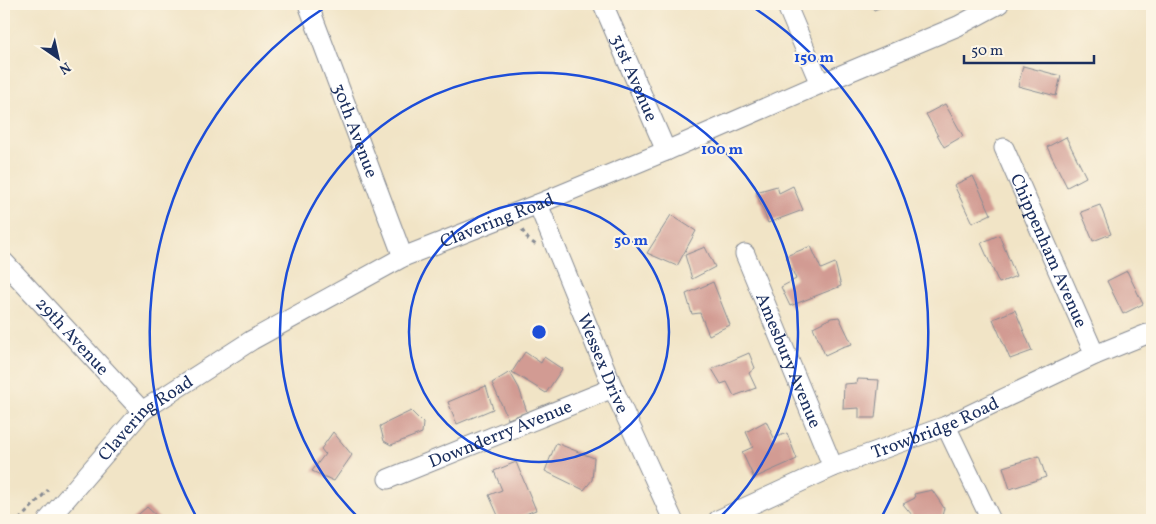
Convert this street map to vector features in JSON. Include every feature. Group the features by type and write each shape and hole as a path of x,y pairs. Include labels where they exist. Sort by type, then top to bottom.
{"street":[{"name":"30th Avenue","path":"308,4 403,257"},
{"name":"31st Avenue","path":"603,4 666,151"},
{"path":"786,4 820,84"},
{"name":"Clavering Road","path":"49,520 142,411 252,340 403,257 666,151 958,26 999,4"},
{"name":"Chippenham Avenue","path":"1004,148 1095,355"},
{"name":"Wessex Drive","path":"538,204 613,388 673,520"},
{"name":"Amesbury Avenue","path":"745,254 833,467"},
{"name":"29th Avenue","path":"4,262 142,411"},
{"name":"Trowbridge Road","path":"718,520 833,467 946,426 1095,355 1152,332"},
{"name":"Downderry Avenue","path":"388,479 613,388"},
{"path":"946,426 991,520"}],"building":[{"path":"871,4 890,4 874,10"},
{"path":"1023,66 1061,76 1056,96 1018,86"},
{"path":"945,104 963,136 944,147 926,114"},
{"path":"1066,137 1086,177 1067,187 1047,147"},
{"path":"973,176 991,214 972,223 954,185"},
{"path":"777,186 779,193 793,186 803,210 768,223 756,192"},
{"path":"1100,205 1111,234 1093,241 1081,212"},
{"path":"671,215 696,231 677,266 647,253"},
{"path":"999,235 1016,276 999,283 981,243"},
{"path":"811,246 821,269 835,263 841,286 790,306 781,287 796,279 786,256"},
{"path":"705,247 715,267 692,279 685,255"},
{"path":"1127,271 1143,304 1123,314 1107,281"},
{"path":"713,282 730,325 709,335 700,313 692,314 686,294"},
{"path":"1015,310 1032,351 1010,359 993,319"},
{"path":"839,317 852,344 825,355 813,327 831,318"},
{"path":"525,352 541,363 544,357 562,369 546,393 512,372"},
{"path":"749,353 755,368 749,373 756,388 734,396 727,382 721,384 712,369"},
{"path":"510,372 519,388 527,412 508,419 492,383"},
{"path":"858,379 879,380 875,418 859,418 859,408 843,409 844,384 857,383"},
{"path":"486,386 493,409 457,424 448,402"},
{"path":"411,411 423,423 422,433 391,445 384,441 380,426"},
{"path":"766,421 774,438 787,433 797,459 754,478 742,452 753,447 746,432"},
{"path":"333,432 352,455 334,481 312,471 325,454 321,449"},
{"path":"556,443 594,458 592,480 584,490 545,471"},
{"path":"1039,456 1046,477 1010,489 1003,467"},
{"path":"516,462 536,510 510,520 500,520 489,495 502,490 494,471"},
{"path":"932,490 944,508 941,520 912,520 912,515 903,504 915,498 914,494"},
{"path":"147,507 161,520 132,520"}]}
